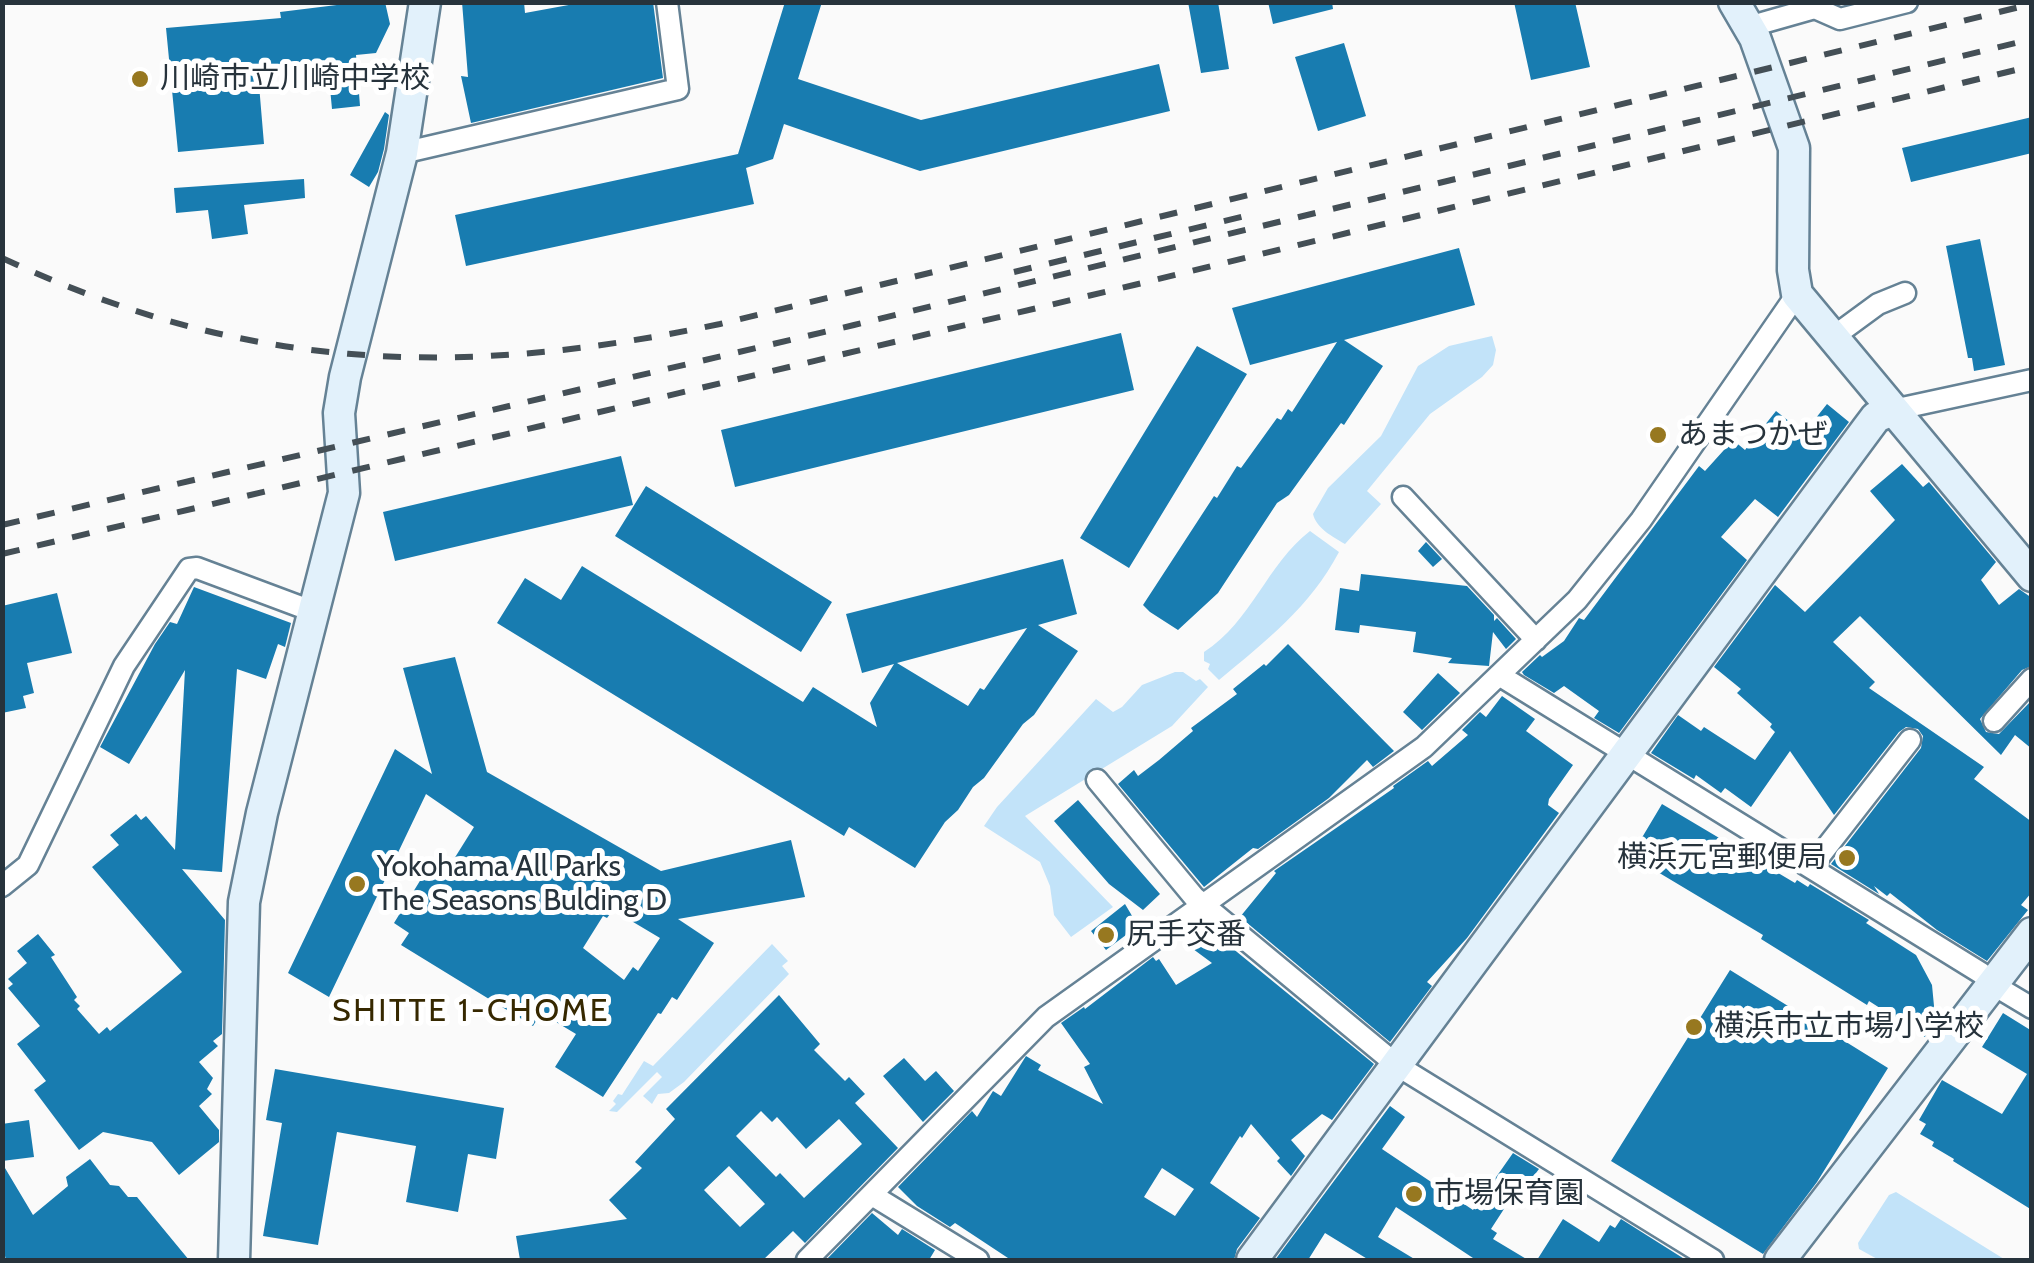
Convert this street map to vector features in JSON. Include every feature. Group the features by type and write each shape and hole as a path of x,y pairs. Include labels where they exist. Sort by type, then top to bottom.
{"street":[{"path":"234,1260 244,902 262,813 344,494 340,414 346,377 402,153 425,2"},
{"path":"402,153 678,88 667,2"},
{"path":"1908,2 1840,19 1816,8 1741,15 1762,56 1794,148 1794,270 1798,294 2032,576"},
{"path":"806,1260 1046,1016 1424,747 1536,640 1577,600 1641,520 1798,294"},
{"path":"1833,337 1878,304 1904,294"},
{"path":"1252,1260 1876,417 2032,380"},
{"path":"1402,497 1536,640"},
{"path":"2,886 28,865 124,666 189,569 197,568 312,611"},
{"path":"1499,675 2032,1008"},
{"path":"1994,721 2032,679"},
{"path":"1811,867 1910,740"},
{"path":"1096,780 1194,897 1398,1066 1713,1260"},
{"path":"1780,1260 2032,934"},
{"path":"872,1195 978,1260"}],"shaded area":[{"path":"1492,336 1496,350 1493,365 1430,414 1367,491 1381,504 1345,544 1326,532 1313,514 1328,488 1381,436 1418,366 1449,346"},
{"path":"1310,531 1339,552 1327,572 1286,622 1219,680 1208,669 1210,664 1204,661 1204,652 1235,625 1282,559"},
{"path":"1183,672 1196,681 1200,679 1208,687 1172,726 1025,816 1113,907 1071,937 1054,915 1050,886 1040,862 984,826 1096,699 1113,712 1142,685"},
{"path":"772,944 788,961 782,966 789,974 684,1082 669,1093 658,1094 652,1104 643,1096 662,1077 657,1072 617,1112 609,1111 644,1061 653,1066"},
{"path":"1896,1192 2005,1260 1879,1260 1859,1249 1858,1243 1889,1195"}],"building":[{"path":"385,2 390,24 376,53 356,55 360,106 332,109 328,67 258,73 264,144 178,152 166,28 281,18 280,12"},
{"path":"462,2 524,2 525,13 585,2 653,2 663,78 471,123 461,76 468,77"},
{"path":"785,2 822,2 798,79 921,120 1159,64 1170,111 920,171 784,124 773,159 746,168 754,204 466,266 455,215 738,154"},
{"path":"1188,2 1218,2 1229,69 1201,73"},
{"path":"1268,2 1332,2 1333,9 1273,24"},
{"path":"1514,2 1575,2 1590,67 1531,80"},
{"path":"1344,43 1366,116 1318,131 1295,57"},
{"path":"385,112 389,115 384,149 369,187 350,175"},
{"path":"2032,117 2032,153 1911,182 1902,148"},
{"path":"304,179 305,198 244,205 248,234 212,239 208,210 176,213 174,188"},
{"path":"1980,239 2005,365 1974,371 1972,358 1968,358 1946,246"},
{"path":"1459,248 1475,305 1344,340 1383,366 1344,425 1341,423 1289,495 1277,503 1218,593 1178,630 1150,612 1143,605 1214,496 1217,498 1237,466 1241,468 1277,418 1281,420 1288,409 1292,412 1337,342 1250,365 1232,308"},
{"path":"1121,333 1134,390 735,487 721,430"},
{"path":"1197,346 1247,374 1129,568 1080,538"},
{"path":"1827,404 1849,422 1778,517 1755,499 1721,537 1747,560 1619,733 1594,718 1599,711 1564,686 1554,693 1524,675 1522,672 1540,655 1564,641 1579,618 1584,620 1699,466 1705,471 1733,440 1745,450 1776,411 1804,433"},
{"path":"621,456 633,505 395,561 383,512"},
{"path":"1902,464 1923,487 1929,482 1996,562 1981,580 1999,605 2019,589 2032,598 2032,666 2022,670 1980,719 1986,732 1999,734 2032,700 2032,749 2015,735 2001,755 1860,616 1833,642 1875,682 1869,688 1984,767 1974,779 2032,822 2032,892 2021,905 2028,910 1987,961 1937,930 1890,893 1887,896 1874,886 1879,894 1831,864 1921,748 1923,736 1918,729 1906,727 1899,732 1834,815 1790,751 1751,807 1725,788 1721,793 1696,775 1694,779 1651,753 1678,715 1755,760 1775,732 1772,724 1737,693 1741,689 1714,667 1775,585 1805,612 1895,520 1870,491"},
{"path":"646,486 832,602 801,652 615,536"},
{"path":"1426,542 1442,559 1433,567 1418,551"},
{"path":"1063,559 1077,614 1038,625 1078,651 1034,715 945,822 915,868 849,827 844,836 497,623 525,578 561,600 582,566 803,702 813,687 877,727 870,703 894,664 862,673 846,614","holes":["1027,628 984,690 980,688 968,706 897,663"]},
{"path":"1361,574 1467,586 1494,615 1494,621 1497,618 1516,639 1506,649 1493,632 1489,666 1448,663 1452,658 1413,652 1416,632 1360,625 1359,633 1335,630 1340,588 1359,591"},
{"path":"194,587 291,623 285,647 278,644 266,679 237,669 222,872 182,869 225,920 222,1034 213,1041 218,1046 199,1062 213,1078 207,1089 212,1094 199,1106 219,1130 219,1142 179,1175 152,1142 103,1132 79,1150 34,1090 46,1081 17,1044 40,1026 8,988 13,984 8,979 27,963 17,951 38,934 55,955 51,957 77,997 77,1009 99,1034 107,1027 110,1031 182,972 92,867 119,845 110,835 136,814 141,820 146,816 175,850 185,670 129,764 100,747 155,644 170,622 177,624"},
{"path":"57,593 72,653 27,663 34,693 23,696 26,708 2,713 2,606"},
{"path":"1288,644 1394,751 1373,767 1367,760 1329,798 1258,849 1253,848 1204,887 1118,784 1134,770 1138,776 1159,760 1193,731 1191,728 1237,694 1233,689 1266,666"},
{"path":"455,657 487,772 661,871 791,840 805,897 678,919 714,943 677,1000 672,997 658,1013 603,1097 555,1067 576,1034 541,1013 533,1026 401,945 409,933 394,923 434,858 449,867 474,827 426,794 329,997 288,973 395,749 432,774 403,668","holes":["613,910 660,938 638,971 633,967 624,980 583,948 603,916 607,918"]},
{"path":"1438,673 1460,693 1422,730 1403,712"},
{"path":"1502,696 1535,719 1526,731 1573,765 1549,799 1548,805 1559,813 1467,938 1427,982 1432,986 1390,1042 1240,917 1274,871 1428,761 1432,766 1468,735 1462,730 1480,712 1486,717"},
{"path":"1078,800 1160,894 1143,910 1109,884 1054,821"},
{"path":"1662,804 1795,883 1797,880 1808,887 1810,884 1916,955 1932,985 1934,1006 1925,1037 1869,1001 1867,1005 1761,939 1763,935 1631,856"},
{"path":"1125,904 1138,926 1106,950 1091,931"},
{"path":"1204,925 1374,1064 1332,1120 1322,1114 1291,1140 1305,1156 1291,1176 1251,1124 1240,1136 1210,1183 1260,1218 1237,1249 1234,1260 1011,1260 955,1223 950,1227 917,1206 898,1187 972,1111 977,1117 993,1091 1001,1096 1026,1056 1041,1065 1038,1070 1103,1104 1084,1067 1090,1064 1061,1023 1153,957 1159,959 1176,985 1212,963 1189,946","holes":["1162,1168 1194,1189 1175,1216 1144,1197"]},
{"path":"1730,970 1888,1068 1817,1182 1763,1254 1611,1161"},
{"path":"779,995 820,1044 814,1050 845,1081 849,1077 865,1094 855,1103 898,1148 805,1243 793,1231 763,1260 520,1260 516,1236 627,1219 609,1200 642,1168 635,1162 675,1119 666,1109","holes":["761,1111 772,1122 777,1117 806,1149 839,1119 862,1144 804,1198 780,1173 776,1177 736,1136","729,1166 765,1204 740,1227 704,1190"]},
{"path":"2003,1013 2032,1031 2032,1210 1953,1161 1920,1134 1926,1124 1919,1120 1942,1080 2002,1114 2027,1074 1982,1047"},
{"path":"904,1058 925,1081 936,1071 954,1091 923,1122 883,1076"},
{"path":"275,1069 504,1108 496,1159 468,1154 458,1212 406,1202 416,1146 337,1132 318,1245 263,1236 282,1123 266,1120"},
{"path":"1390,1106 1405,1117 1382,1149 1473,1210 1513,1153 1539,1169 1517,1198 1513,1195 1491,1229 1497,1233 1493,1239 1528,1260 1476,1260 1396,1207 1378,1237 1416,1260 1369,1260 1325,1233 1308,1260 1275,1260"},
{"path":"29,1120 34,1157 2,1161 2,1124"},
{"path":"90,1159 110,1185 119,1186 128,1197 137,1197 189,1260 6,1260 2,1244 2,1163 33,1215 68,1186 66,1177"},
{"path":"872,1213 898,1235 902,1229 935,1250 929,1260 826,1260"},
{"path":"1563,1219 1599,1242 1610,1225 1615,1228 1621,1219 1686,1260 1537,1260"}],"railway":[{"path":"2,258 92,296 181,324 268,343 355,354 443,357 532,353 625,342 720,324 2032,4"},
{"path":"2,525 854,325 2032,39"},
{"path":"2,554 1134,285 2032,66"},
{"path":"1014,272 1253,214"}],"place":[{"name":"川崎市立川崎中学校","path":"140,79"},
{"name":"あまつかぜ","path":"1658,435"},
{"name":"横浜元宮郵便局","path":"1847,858"},
{"name":"Yokohama All Parks The Seasons Bulding D","path":"357,884"},
{"name":"尻手交番","path":"1106,935"},
{"name":"横浜市立市場小学校","path":"1694,1027"},
{"name":"市場保育園","path":"1414,1194"}],"district":[{"name":"SHITTE 1-CHOME","path":"471,1012"}]}
